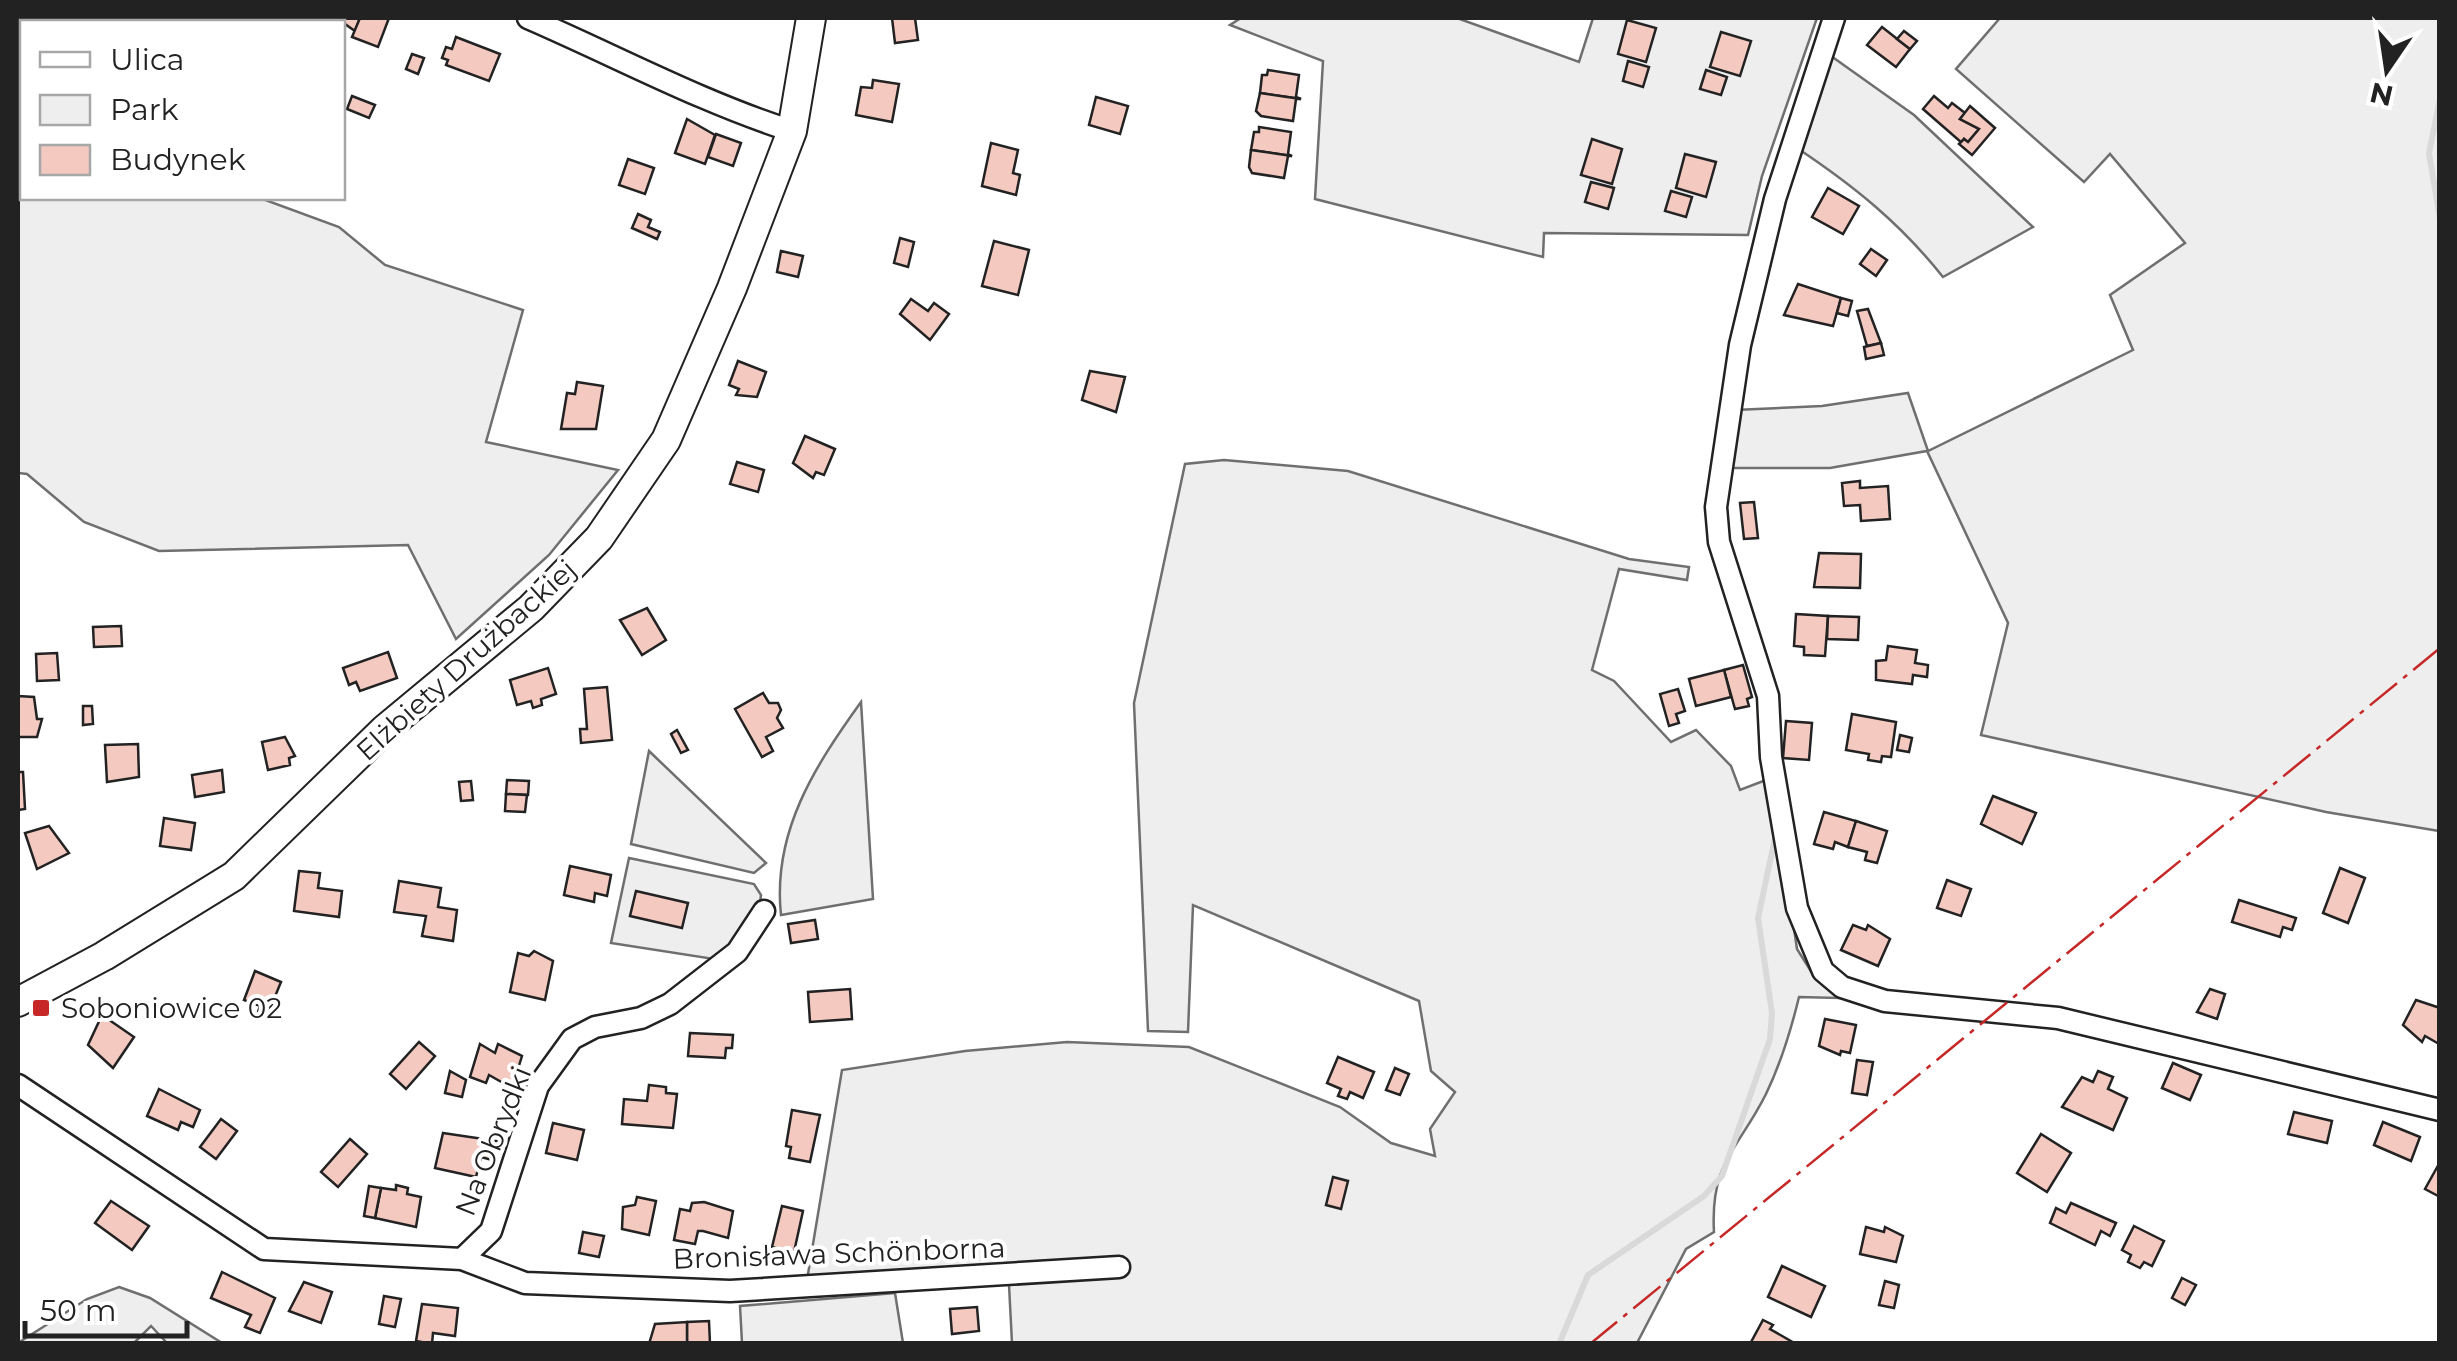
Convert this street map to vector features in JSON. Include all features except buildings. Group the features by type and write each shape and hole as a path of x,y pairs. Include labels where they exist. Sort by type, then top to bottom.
{"street":[{"path":"528,18 662,76 726,110 792,131"},
{"name":"Elżbiety Drużbackiej","path":"18,1002 163,921 243,868 386,730 531,608 599,538 648,470 685,402 792,131 812,18"},
{"path":"1834,18 1776,194 1744,328 1716,508 1718,542 1768,696 1772,758 1797,908 1823,972 1842,987 1885,1000 2072,1021 2440,1110"},
{"name":"Na Obrydki","path":"462,1259 492,1231 538,1086 572,1039 595,1027 641,1018 670,1004 737,952 764,912"},
{"name":"Bronisława Schönborna","path":"18,1084 264,1249 462,1259 525,1283 730,1291 1118,1267"}],"green space":[{"path":"1241,18 1457,18 1579,62 1593,18 1817,18 1762,176 1748,235 1544,233 1543,257 1315,199 1323,61 1230,25"},
{"path":"2000,18 2439,18 2439,831 2326,812 1981,735 2008,623 1927,451 1830,468 1726,468 1735,410 1822,406 1908,393 1928,451 2133,350 2110,295 2185,243 2110,154 2084,182 1956,69"},
{"path":"1831,56 1914,115 2033,227 1943,277 1875,207 1797,148"},
{"path":"18,125 20,200 265,200 339,227 385,265 523,310 486,442 618,470 549,555 456,639 408,545 159,551 84,522 27,474 18,473"},
{"path":"1224,460 1348,471 1629,559 1689,567 1687,580 1619,569 1592,670 1614,681 1671,742 1696,730 1731,766 1740,790 1766,780 1782,847 1797,949 1812,973 1838,998 1799,997 1771,1082 1721,1172 1714,1232 1686,1249 1637,1343 1012,1343 1009,1285 1121,1274 807,1280 842,1070 965,1051 1067,1042 1189,1047 1340,1107 1391,1143 1435,1156 1430,1129 1455,1092 1431,1071 1419,1001 1193,905 1188,1032 1148,1031 1134,703 1185,464"},
{"path":"861,702 873,899 781,915 783,856 800,801"},
{"path":"649,751 766,863 754,873 631,844"},
{"path":"629,858 754,884 761,895 759,912 720,960 611,943"},
{"path":"119,1287 150,1298 222,1343 167,1343 151,1326 134,1343 18,1343 87,1299"},
{"path":"895,1293 903,1343 742,1343 740,1306"}],"waterway":[{"path":"2440,99 2429,153 2440,219"},
{"path":"1559,1344 1588,1275 1704,1196 1722,1176 1770,1039 1772,1013 1758,918 1775,838"}],"power":[{"path":"1590,1344 2440,648"}],"place":[{"name":"Soboniowice 02","path":"41,1008"}]}
